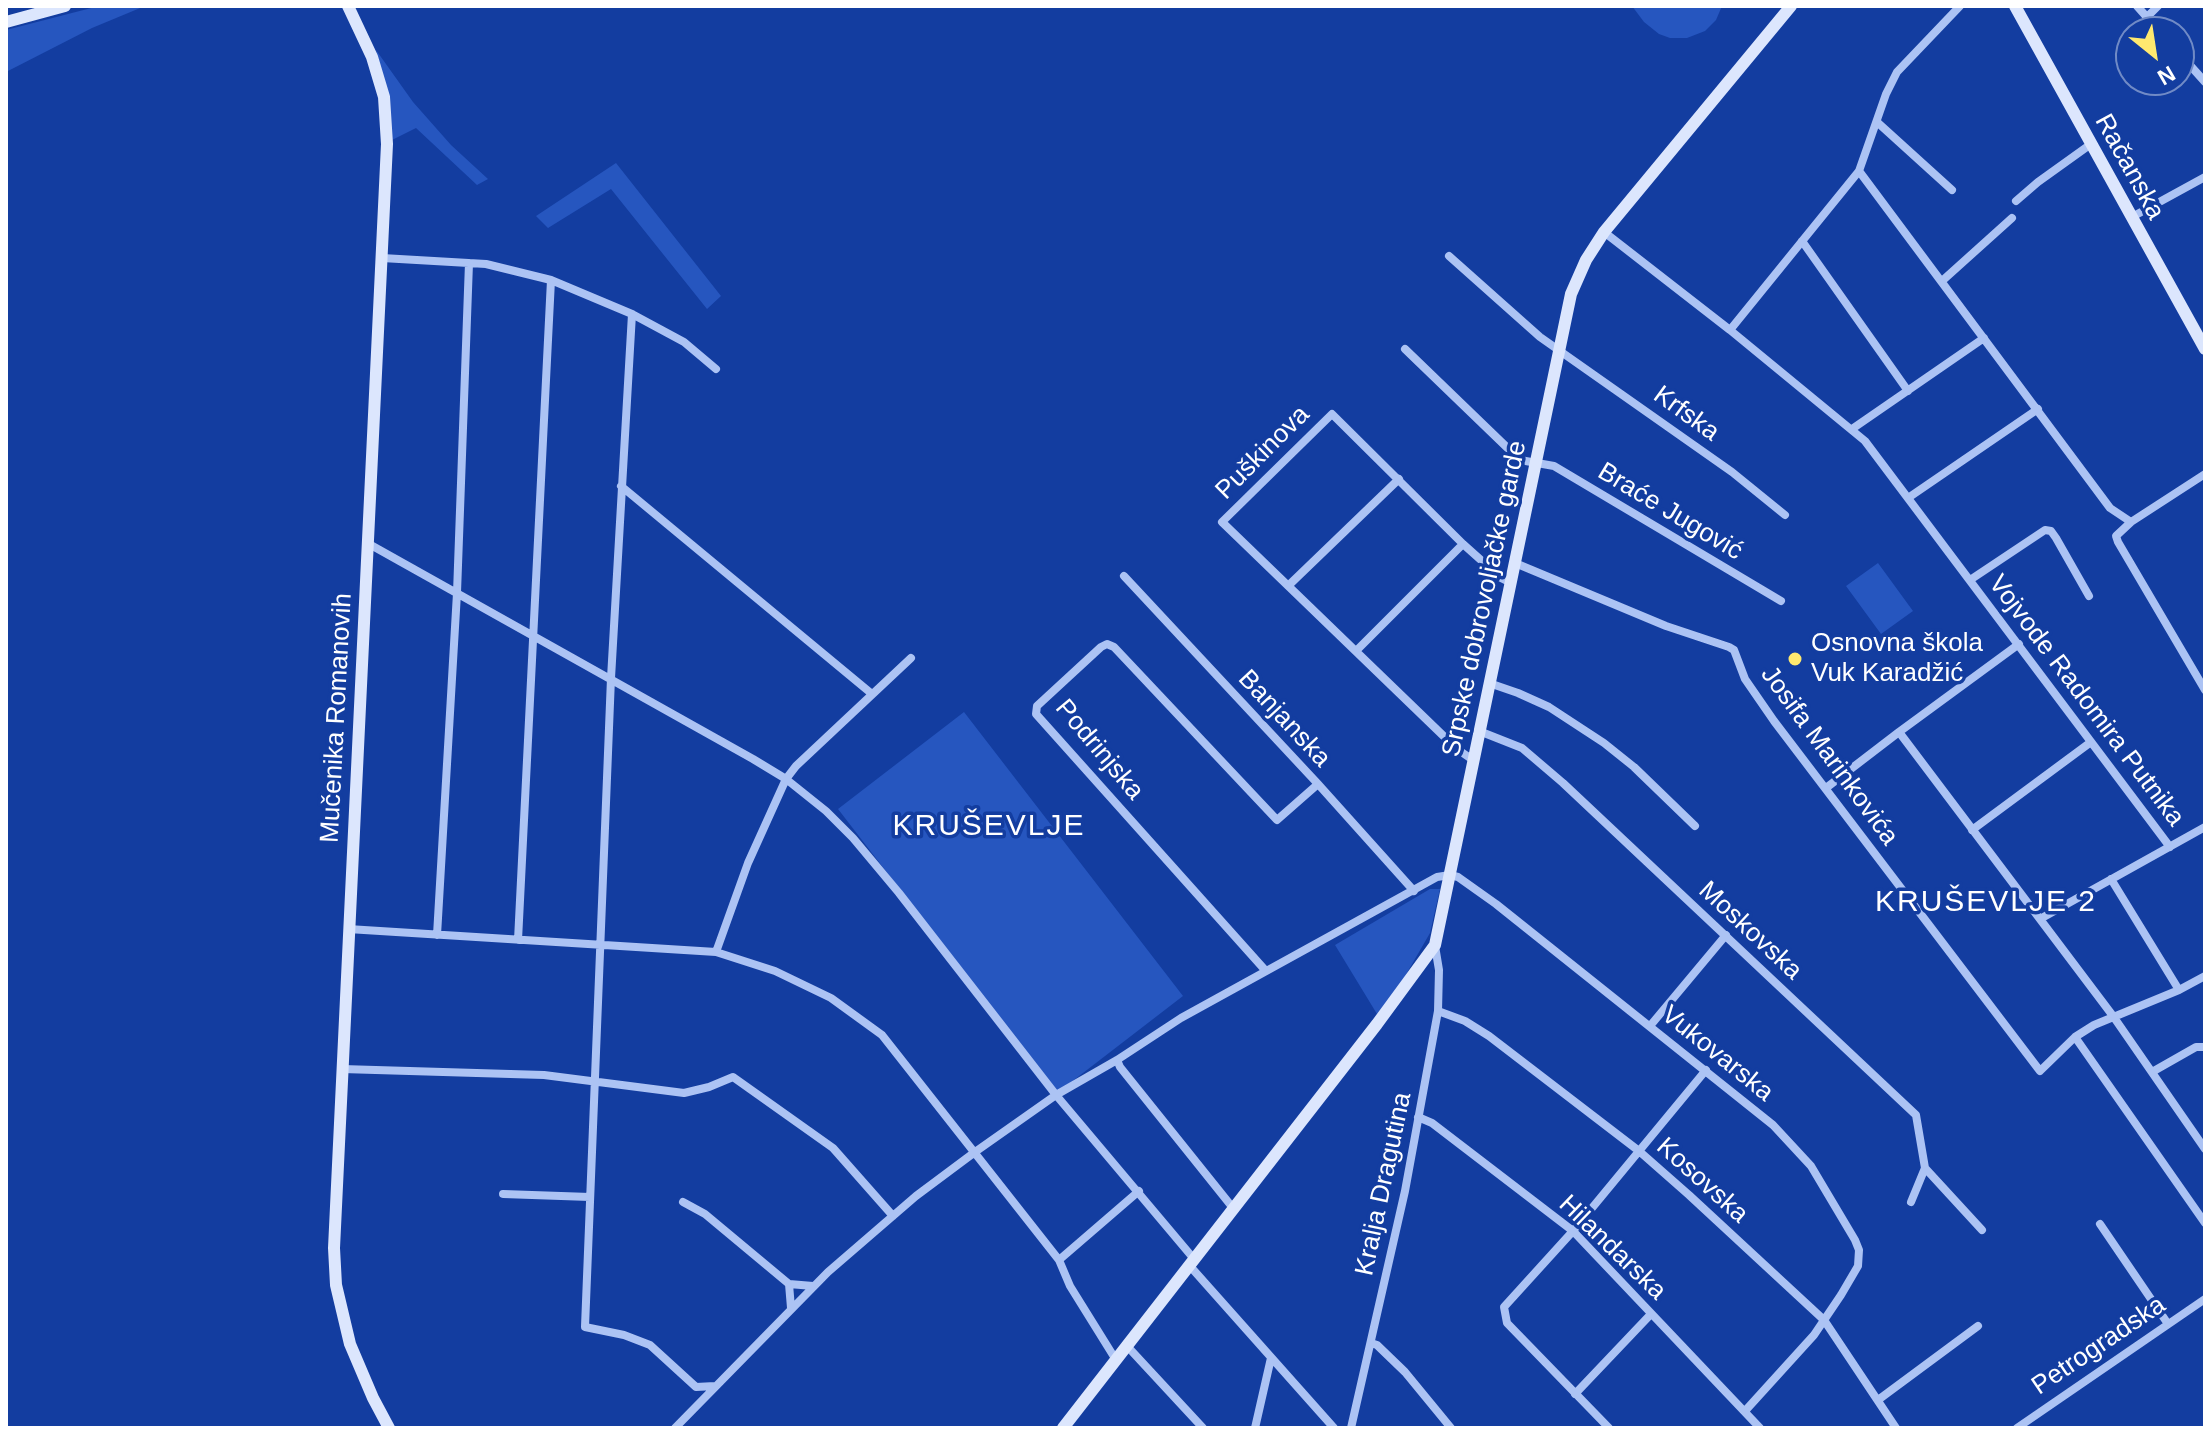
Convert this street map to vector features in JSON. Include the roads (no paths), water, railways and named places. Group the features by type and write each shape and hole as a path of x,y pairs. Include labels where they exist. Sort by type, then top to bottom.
{"main road":[{"path":"6,22 65,6"},
{"name":"Mučenika Romanovih","path":"348,6 365,37 384,97 387,144 334,1248 336,1285 350,1344 389,1428"},
{"name":"Srpske dobrovoljačke garde","path":"1063,1428 1435,945 1571,294 1586,260 1604,232 1791,6"},
{"name":"Račanska","path":"2015,6 2205,349"}],"street":[{"path":"1730,330 1859,171 1897,72 1960,6"},
{"path":"1877,122 1952,190"},
{"path":"2016,201 2091,144"},
{"path":"1859,171 2110,508 2131,522"},
{"path":"2132,217 2205,177"},
{"path":"1942,281 2012,218"},
{"name":"Vojvode Radomira Putnika","path":"1604,232 1865,441 2170,847"},
{"path":"1802,241 1908,391"},
{"name":"Krfska","path":"1449,256 1540,337 1732,472 1785,515"},
{"path":"382,258 486,264 551,280 632,314 684,342 716,369"},
{"path":"437,935 457,593 469,263"},
{"path":"518,940 551,280"},
{"path":"632,314 611,678 585,1327 624,1335 650,1345 696,1387 700,1401"},
{"path":"1852,429 1984,338"},
{"name":"Braće Jugović","path":"1405,349 1520,460 1554,466 1781,601"},
{"path":"1908,498 2038,409"},
{"name":"Puškinova","path":"1473,760 1457,749 1222,522 1332,414 1463,544 1501,578 1511,583"},
{"path":"2205,474 2131,522 2116,536 2205,690"},
{"path":"1288,586 1399,479"},
{"path":"621,486 872,694"},
{"name":"Vojvode Radomira Putnika","path":"1970,580 2045,530 2051,531 2056,538 2089,596"},
{"path":"369,544 786,779 826,811 853,838 952,959 1056,1095 1139,1191 1192,1262 1271,1358 1334,1428"},
{"path":"1356,651 1463,544"},
{"name":"Josifa Marinkovića","path":"1515,563 1666,626 1729,647 1737,657 1745,679 2040,1071 2075,1037"},
{"name":"Banjanska","path":"1124,576 1414,891"},
{"name":"Podrinjska","path":"1265,970 1036,714 1037,706 1107,644 1114,647 1277,820 1318,784"},
{"path":"1826,788 2019,644"},
{"path":"716,952 748,863 786,779 911,658"},
{"path":"1489,683 1549,707 1604,743 1634,767 1695,826"},
{"name":"Moskovska","path":"1479,731 1508,741 1533,757 1916,1115 1925,1168"},
{"path":"1899,732 2113,1016 2205,1149"},
{"path":"1972,830 2091,742"},
{"path":"2040,919 2205,827"},
{"path":"675,1428 813,1286 893,1216 975,1152 1056,1095 1181,1018 1437,877 1450,875"},
{"name":"Vukovarska","path":"1450,875 1458,877 1496,904 1773,1125 1811,1166 1855,1240 1859,1250 1858,1266 1824,1320 1745,1411"},
{"path":"2111,879 2179,990"},
{"path":"348,929 716,952 775,971 831,998 882,1035 975,1152 1059,1260 1070,1286 1116,1360"},
{"path":"1650,1026 1726,935"},
{"name":"Kralja Dragutina","path":"1351,1428 1438,1011 1439,970 1435,945"},
{"path":"2205,976 2179,990 2113,1016 2075,1037 2205,1223"},
{"name":"Kosovska","path":"1438,1011 1465,1021 1489,1036 1639,1151 1824,1320 1896,1428"},
{"path":"2152,1072 2196,1047 2205,1047"},
{"path":"1117,1060 1233,1208"},
{"path":"342,1069 544,1075 684,1093 733,1077 833,1148 893,1216"},
{"path":"1609,1428 1507,1323 1504,1307 1573,1231 1706,1070"},
{"name":"Hilandarska","path":"1418,1117 1432,1123 1573,1231 1760,1428"},
{"path":"1911,1202 1925,1168 1982,1230"},
{"path":"1059,1260 1139,1191"},
{"path":"503,1194 590,1197"},
{"path":"683,1202 705,1214 789,1284 813,1286"},
{"path":"2100,1224 2168,1324"},
{"path":"789,1284 791,1308"},
{"name":"Petrogradska","path":"2017,1428 2205,1299"},
{"path":"1575,1394 1651,1314"},
{"path":"1878,1400 1978,1326"},
{"path":"1371,1343 1405,1372 1451,1428"},
{"path":"1127,1346 1203,1428"},
{"path":"1255,1428 1271,1358"},
{"path":"696,1387 715,1386"}],"place":[{"name":"Osnovna škola Vuk Karadžić","path":"1795,659"}],"district":[{"name":"KRUŠEVLJE","path":"989,827"},
{"name":"KRUŠEVLJE 2","path":"1986,903"}]}
